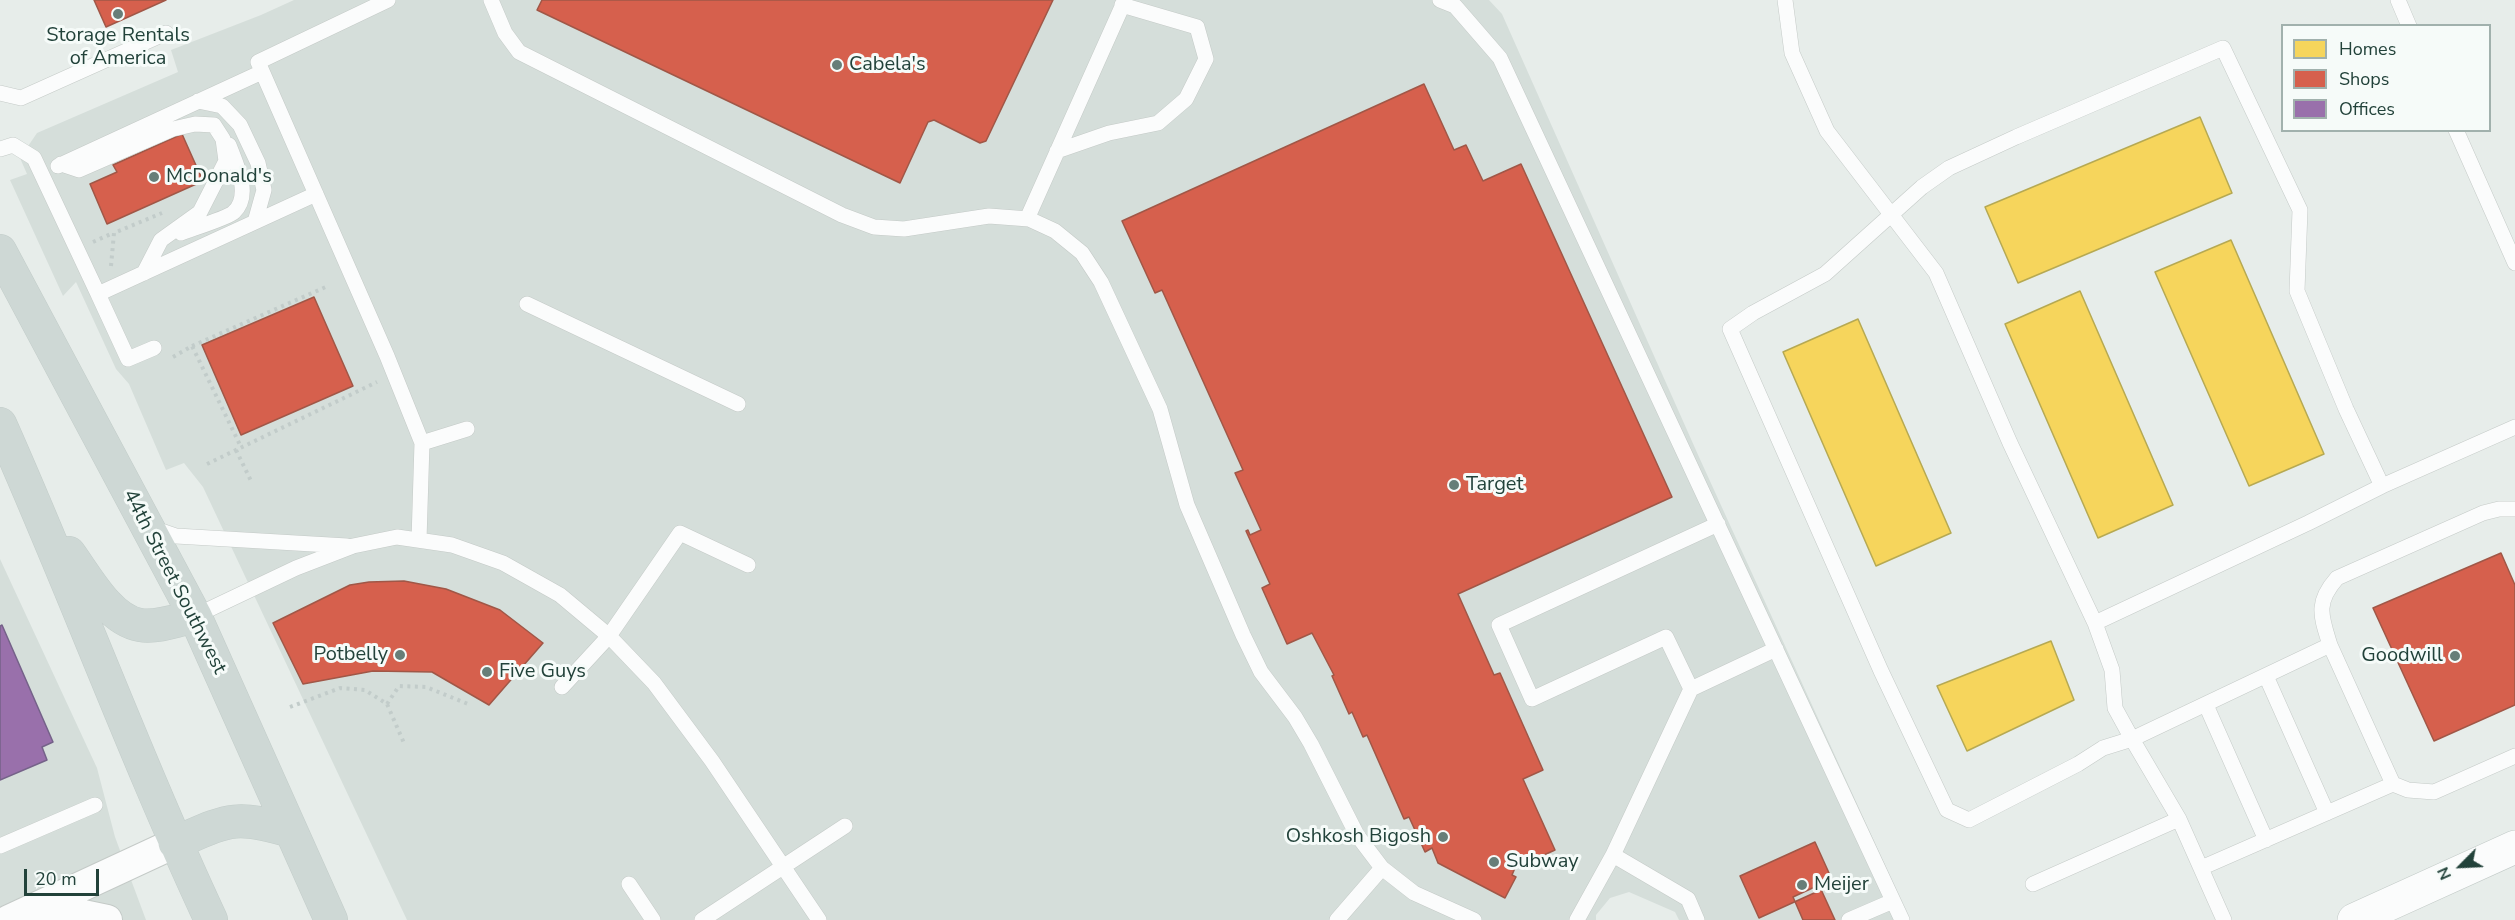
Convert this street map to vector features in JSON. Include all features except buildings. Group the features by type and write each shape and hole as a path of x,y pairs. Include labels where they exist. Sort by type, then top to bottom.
{"main road":[{"name":"44th Street Southwest","path":"0,251 195,616 331,920"},
{"path":"0,294 34,315"},
{"path":"0,424 40,513 175,843 211,920"},
{"path":"40,513 111,610 140,625 195,616"},
{"path":"175,843 222,822 242,820 260,822 290,831"}],"street":[{"path":"9,920 175,843"},
{"path":"2371,917 2515,847"},
{"path":"40,906 107,920"}],"lane":[{"path":"388,0 258,62 387,356 422,443 419,540"},
{"path":"491,0 505,33 519,52 842,215 874,227 904,229 989,216 1027,219 1055,231 1082,253 1101,282 1160,409 1187,505 1261,672 1295,717 1357,835 1383,868 1414,893 1474,920"},
{"path":"1440,0 1455,6 1500,58 1902,920"},
{"path":"1785,0 1792,53 1827,131 1936,273 2010,443 2095,623 2112,670 2115,708 2179,819 2224,920"},
{"path":"2398,0 2408,24"},
{"path":"1027,219 1057,151 1124,3 1197,27 1206,59 1186,99 1158,123 1109,133 1057,151"},
{"path":"0,93 21,98 166,33"},
{"path":"2330,645 2132,739 2103,748 2078,764 1969,820 1947,810 1881,671 1730,329 1753,313 1825,274 1922,187 1949,168 2223,48 2300,210 2297,291 2346,409 2382,486"},
{"path":"42,174 262,72"},
{"path":"198,101 222,106 240,125 258,163 264,190 255,222"},
{"path":"61,165 79,170 173,129 195,124 214,125 227,139 241,178 243,198 234,213 161,240"},
{"path":"144,273 161,240 200,212 226,161 223,139 214,125"},
{"path":"2457,132 2515,263"},
{"path":"0,149 13,145 34,158 104,291 128,359 154,348"},
{"path":"104,291 316,194"},
{"path":"527,304 738,404"},
{"path":"2095,623 2308,524 2382,486 2515,427"},
{"path":"422,443 467,429"},
{"path":"2515,509 2499,509 2483,513 2337,578 2323,598 2321,616 2330,645 2393,783 2408,790 2434,792 2513,757 2515,741"},
{"path":"1690,690 1666,637 1532,699 1499,625 1718,524"},
{"path":"147,525 176,536 353,546"},
{"path":"562,687 609,636 680,533 748,565"},
{"path":"195,616 245,591 353,546 397,537 452,545 503,563 550,588 609,636 654,683 712,761 819,920"},
{"path":"1577,920 1613,855 1690,690 1776,649"},
{"path":"2266,676 2327,813"},
{"path":"2206,705 2266,840"},
{"path":"2201,868 2393,783"},
{"path":"0,846 94,805"},
{"path":"2033,884 2179,819"},
{"path":"702,920 845,826"},
{"path":"1613,855 1688,899 1698,920"},
{"path":"1337,920 1383,868"},
{"path":"629,885 653,920"},
{"path":"1849,920 1893,901"}],"path":[{"path":"92,242 150,216 170,211"},
{"path":"104,291 114,233"},
{"path":"166,361 192,346 328,286"},
{"path":"192,346 241,447"},
{"path":"207,464 378,382"},
{"path":"236,450 252,483"},
{"path":"387,704 399,686 426,687 468,704"},
{"path":"290,707 340,688 365,690 387,704 404,743"}],"shaded area":[{"path":"294,0 1489,0 1502,14 1699,457 1910,920 1679,920 1675,912 1629,892 1610,898 1596,915 1596,920 407,920 203,487 184,463 166,470 129,384 116,369 76,282 63,296 10,180 27,174 20,158 37,133 178,72 171,50"},
{"path":"0,559 97,768 115,837 146,920 0,920"}],"place":[{"name":"Storage Rentals of America","path":"118,14"},
{"name":"Cabela's","path":"837,65"},
{"name":"McDonald's","path":"154,177"},
{"name":"Target","path":"1454,485"},
{"name":"Potbelly","path":"400,655"},
{"name":"Goodwill","path":"2455,656"},
{"name":"Five Guys","path":"487,672"},
{"name":"Oshkosh Bigosh","path":"1443,837"},
{"name":"Subway","path":"1494,862"},
{"name":"Meijer","path":"1802,885"}]}
